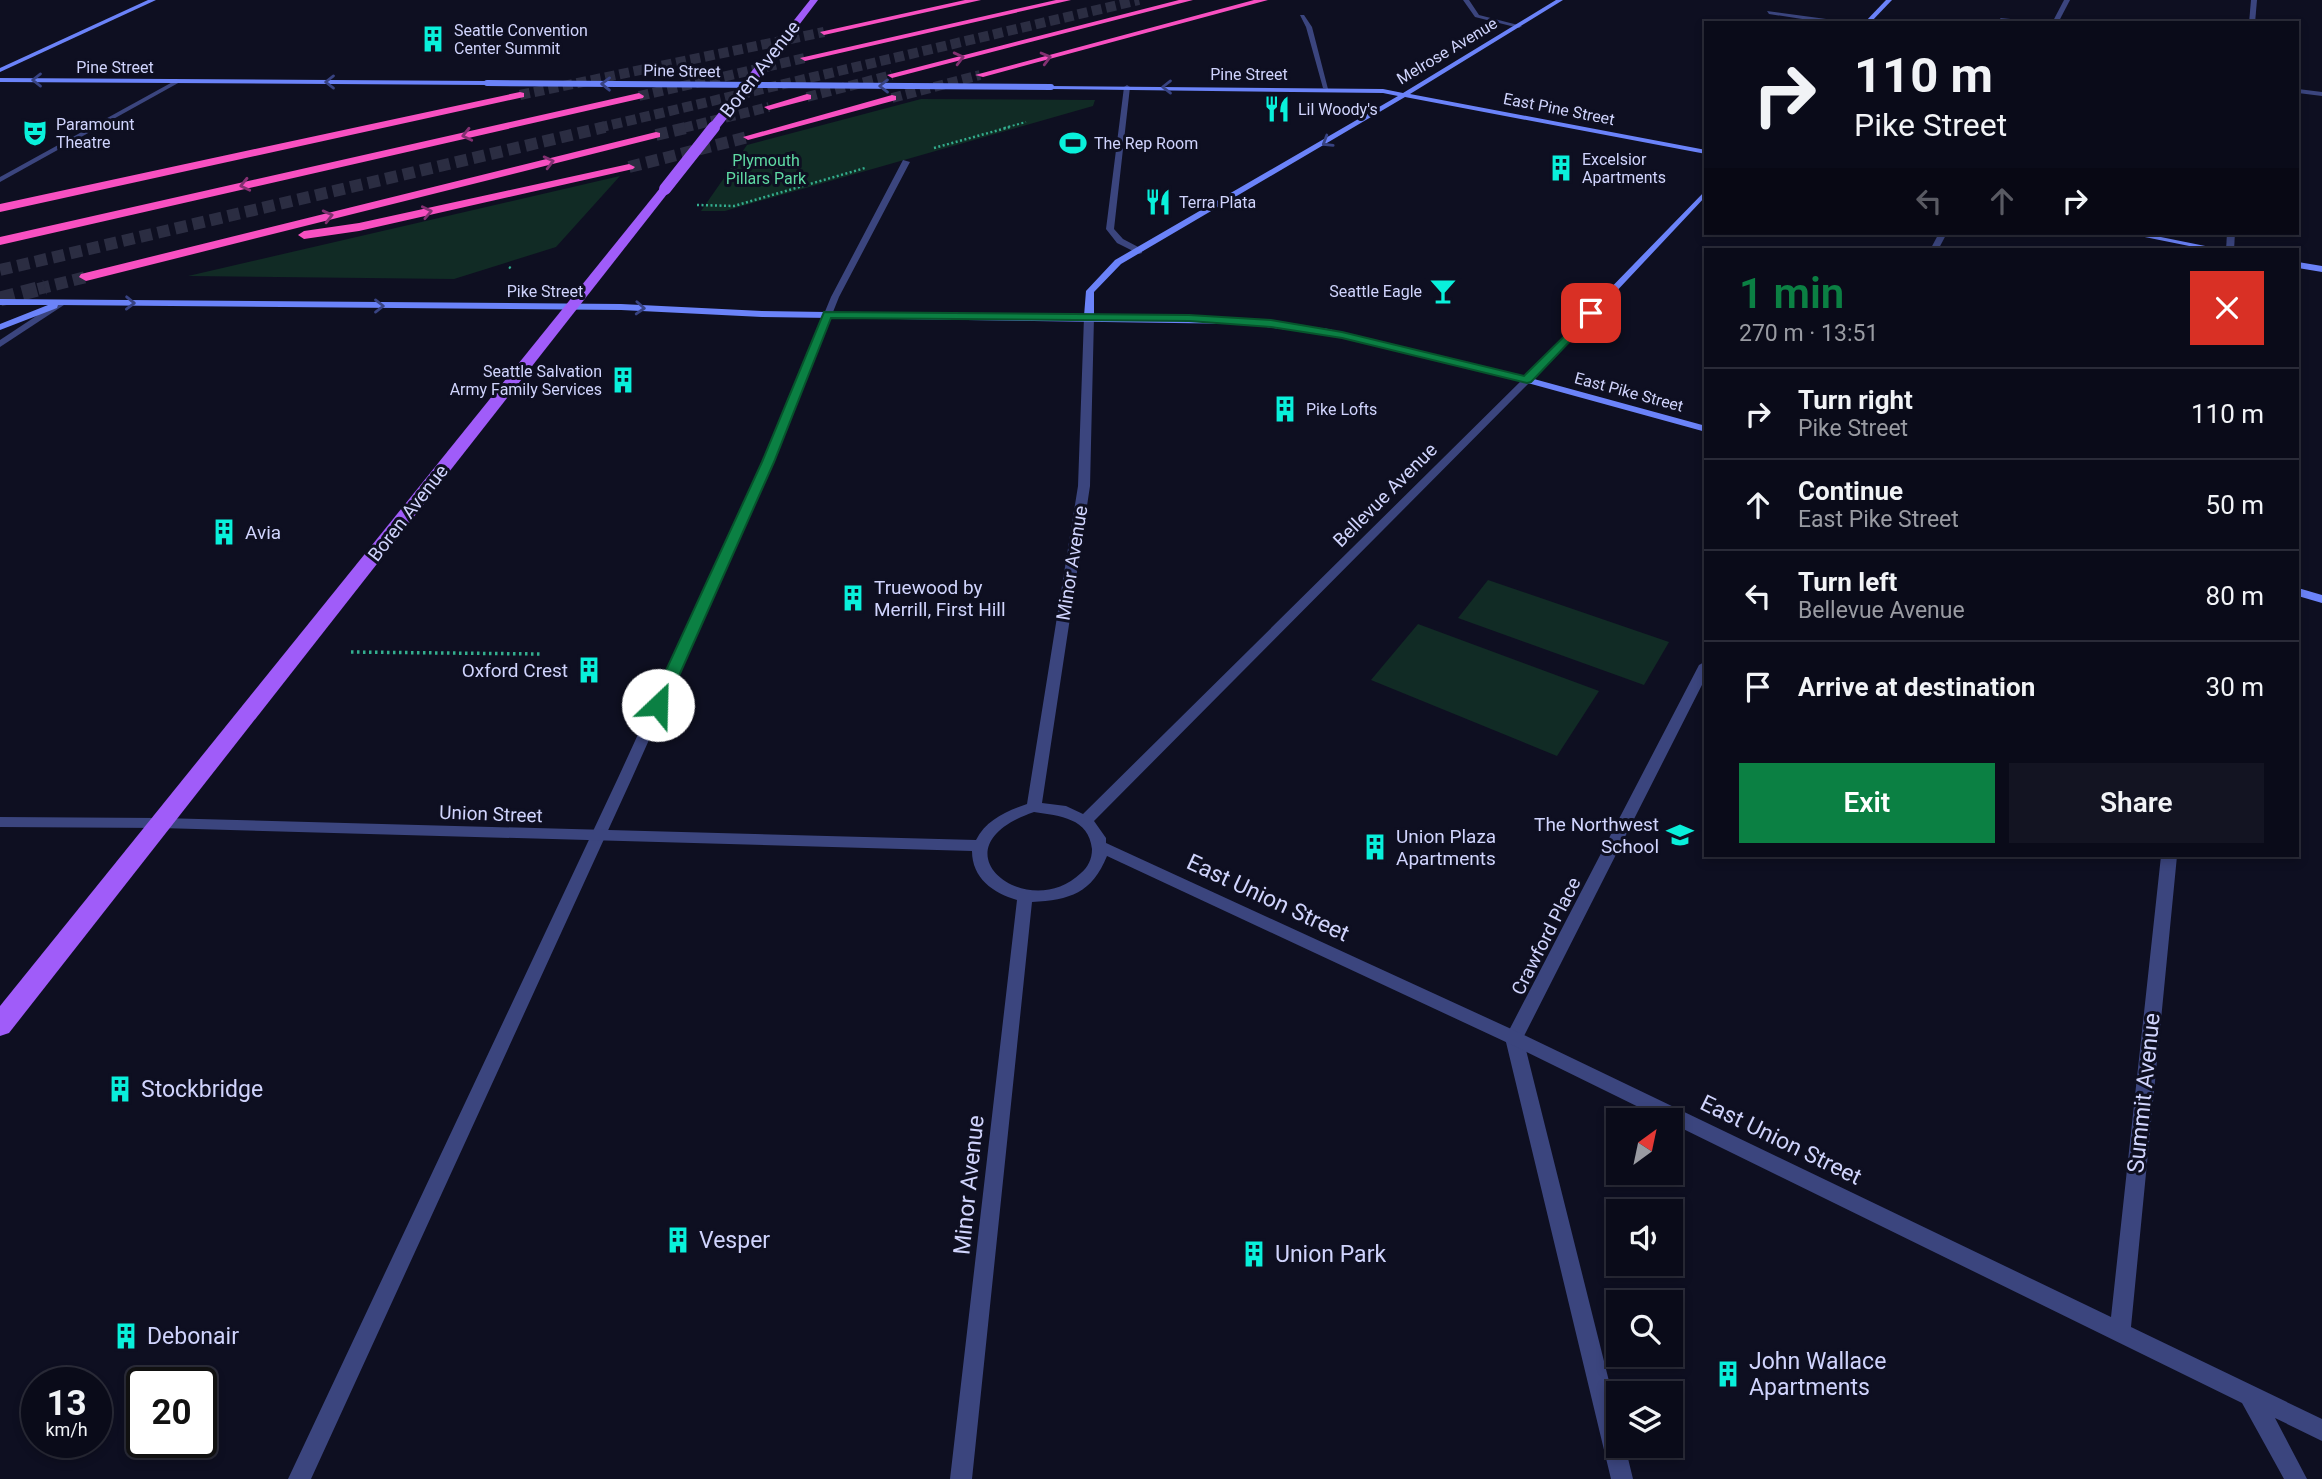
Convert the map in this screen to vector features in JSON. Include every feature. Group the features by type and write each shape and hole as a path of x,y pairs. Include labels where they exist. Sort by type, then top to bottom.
{"highway":[{"path":"824,32 977,0"},
{"path":"805,58 1064,0"},
{"path":"892,75 1189,0"},
{"path":"980,75 1264,0"},
{"path":"0,208 520,95"},
{"path":"0,241 639,96"},
{"path":"769,107 807,97"},
{"path":"748,136 892,98"},
{"path":"86,277 656,135"},
{"path":"191,251 359,227 629,167"},
{"path":"0,234 100,218"}],"main road":[{"path":"0,70 153,0"},
{"name":"Boren Avenue","path":"0,1025 814,0"},
{"name":"Melrose Avenue","path":"1089,317 1089,299 1094,285 1118,262 1406,94 1560,0"},
{"path":"1869,21 1889,0"},
{"name":"Pine Street","path":"0,80 1325,88 1406,94"},
{"name":"East Pine Street","path":"1406,94 1704,152"},
{"name":"Bellevue Avenue","path":"1527,380 1704,194"},
{"path":"2140,235 2210,248"},
{"path":"2299,265 2322,269"},
{"name":"Pike Street","path":"0,302 571,307 1089,317"},
{"path":"0,327 62,303"},
{"name":"East Pike Street","path":"1089,317 1216,320 1301,327 1468,364 1704,428"},
{"path":"2299,592 2322,599"}],"street":[{"path":"1466,0 1477,16 1519,26"},
{"path":"2056,21 2067,0"},
{"path":"2252,21 2255,0"},
{"path":"1769,12 1828,21"},
{"path":"1302,16 1310,27 1325,88"},
{"path":"2002,19 2017,21"},
{"path":"0,180 178,81"},
{"path":"1127,87 1110,229 1120,242 1139,251"},
{"path":"2299,91 2322,94"},
{"path":"299,1479 598,836 768,462 827,314 906,162"},
{"path":"0,344 62,303"},
{"name":"Minor Avenue","path":"1034,807 1084,485 1089,317"},
{"name":"Bellevue Avenue","path":"1086,820 1527,380"},
{"name":"Crawford Place","path":"1514,1038 1704,669"},
{"path":"1034,807 1058,808 1086,820 1100,839 1101,847 1098,865 1088,878 1075,887 1054,895 1025,896 1005,890 992,882 984,871 980,859 981,846 994,825 1005,817 1034,807"},
{"name":"Union Street","path":"0,822 162,823 981,846"},
{"name":"East Union Street","path":"1101,847 1514,1038 2322,1430"},
{"name":"Summit Avenue","path":"2120,1330 2169,857"},
{"name":"Minor Avenue","path":"961,1479 1025,896"},
{"path":"1514,1038 1622,1479"},
{"path":"2250,1395 2296,1479"}],"path":[{"path":"351,652 540,654"}],"green space":[{"name":"Plymouth Pillars Park","path":"921,99 1095,100 1093,106 725,211 701,211 747,145"},
{"path":"620,176 556,247 454,279 188,276"},
{"path":"1488,580 1669,642 1644,685 1458,618"},
{"path":"1418,624 1599,691 1557,756 1371,680"}],"tunnel":[{"path":"598,128 1139,0"},
{"path":"520,95 824,32"},
{"path":"639,96 805,58"},
{"path":"807,97 892,75"},
{"path":"892,98 980,75"},
{"path":"683,128 769,107"},
{"path":"0,270 605,127"},
{"path":"656,135 690,127"},
{"path":"629,167 748,137"},
{"path":"38,289 86,277"},
{"path":"0,299 45,287"}],"place":[{"name":"Seattle Convention Center Summit","path":"433,39"},
{"name":"Lil Woody's","path":"1277,109"},
{"name":"Paramount Theatre","path":"35,133"},
{"name":"The Rep Room","path":"1073,143"},
{"name":"Excelsior Apartments","path":"1561,168"},
{"name":"Terra Plata","path":"1158,202"},
{"name":"Seattle Eagle","path":"1443,291"},
{"name":"Seattle Salvation Army Family Services","path":"623,380"},
{"name":"Pike Lofts","path":"1285,409"},
{"name":"Avia","path":"224,532"},
{"name":"Truewood by Merrill, First Hill","path":"853,598"},
{"name":"Oxford Crest","path":"589,670"},
{"name":"The Northwest School","path":"1680,835"},
{"name":"Union Plaza Apartments","path":"1375,847"},
{"name":"Stockbridge","path":"120,1089"},
{"name":"Vesper","path":"678,1240"},
{"name":"Union Park","path":"1254,1254"},
{"name":"Debonair","path":"126,1336"},
{"name":"John Wallace Apartments","path":"1728,1374"}],"route":[{"path":"658,705 768,462 827,314 1189,318 1271,323 1342,335 1527,380 1591,313"}]}
